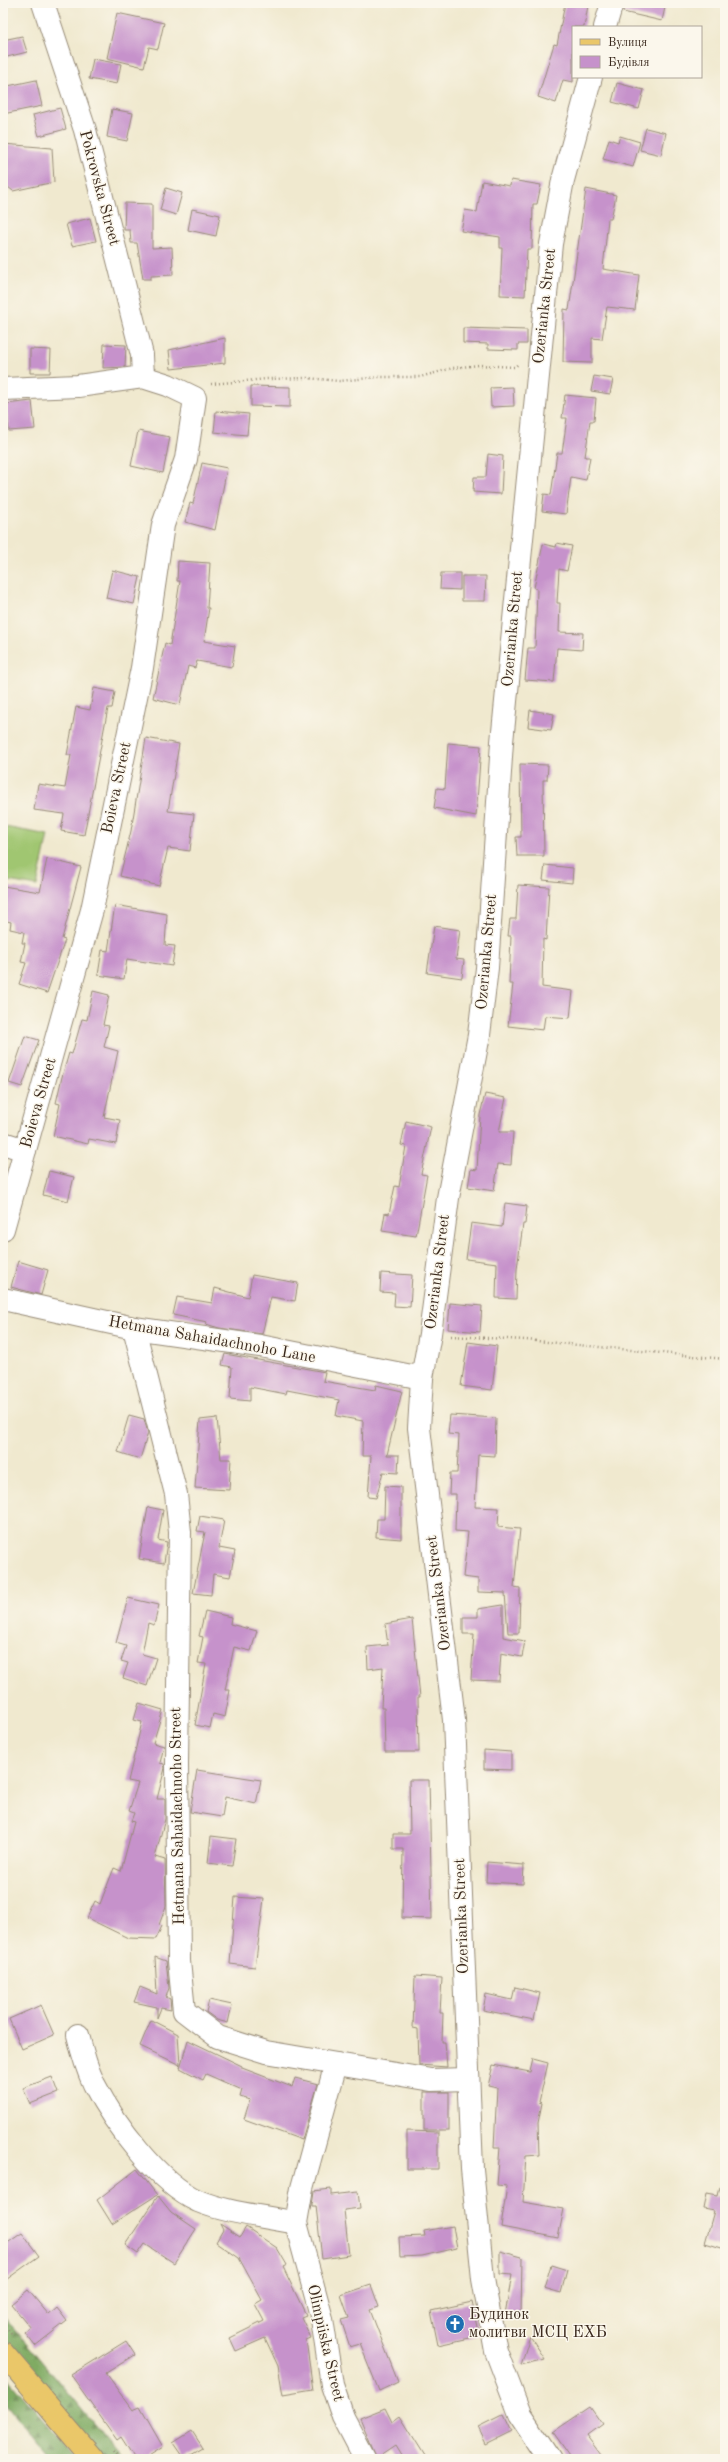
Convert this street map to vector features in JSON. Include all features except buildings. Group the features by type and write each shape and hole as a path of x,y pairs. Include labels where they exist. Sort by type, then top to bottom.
{"main road":[{"path":"3,2353 92,2459"}],"street":[{"name":"Pokrovska Street","path":"43,3 85,130 142,355 143,377"},
{"path":"605,26 612,3"},
{"name":"Ozerianka Street","path":"550,2459 520,2414 496,2351 483,2279 472,2169 454,1720 419,1428 422,1378 430,1334 448,1198 479,1035 486,975 502,742 551,244 563,180 592,78"},
{"path":"3,389 78,386 143,377 168,385 195,398"},
{"name":"Boieva Street","path":"3,1229 92,910 142,668 163,525 186,459 195,398"},
{"path":"3,1143 25,1150"},
{"name":"Hetmana Sahaidachnoho Lane","path":"3,1299 134,1328 260,1346 422,1378"},
{"name":"Hetmana Sahaidachnoho Street","path":"134,1328 176,1494 180,1532 176,1764 179,1960 184,2011 218,2038 266,2052 431,2080 468,2079"},
{"path":"78,2035 94,2084 120,2126 150,2162 180,2191 199,2201 296,2223"},
{"name":"Olimpiiska Street","path":"336,2064 302,2188 296,2223 322,2319 332,2385 343,2417 364,2459"}],"path":[{"path":"195,398 196,385 267,379 307,378 339,382 379,377 420,377 453,368 479,365 515,367 523,360"},
{"path":"430,1334 526,1340 725,1359"}],"green space":[{"path":"5,827 48,835 37,886 3,880"},
{"path":"3,2315 123,2459 100,2459 3,2343"},
{"path":"3,2373 78,2459 50,2459 3,2400"}],"place":[{"name":"Будинок молитви МСЦ ЕХБ","path":"455,2324"}]}
